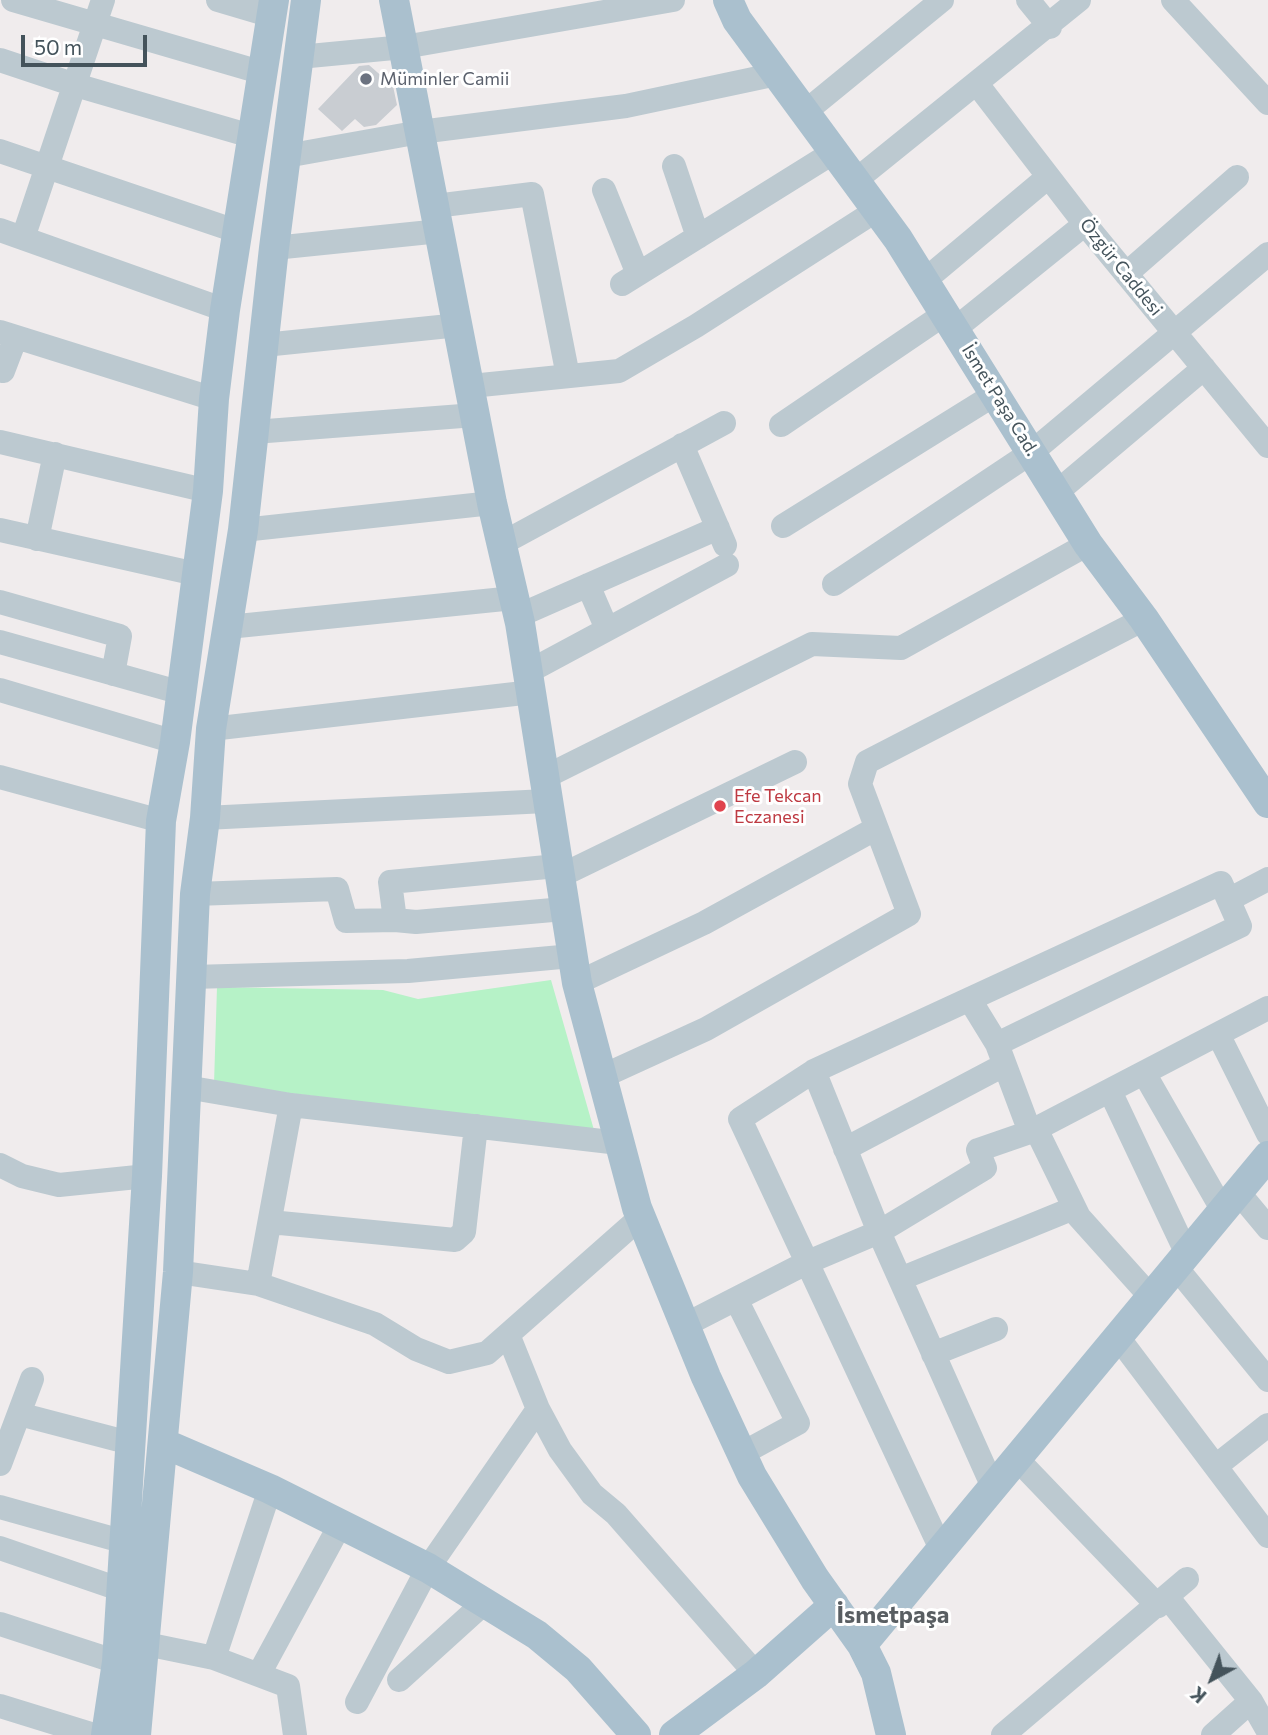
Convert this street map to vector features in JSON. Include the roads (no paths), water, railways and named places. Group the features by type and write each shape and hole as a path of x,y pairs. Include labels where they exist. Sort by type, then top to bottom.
{"main road":[{"path":"136,1735 178,1272 195,894 205,818 211,729 243,530 274,248 306,0"},
{"path":"394,0 530,682 575,970 619,1143 641,1217 751,1476 862,1645 876,1673 891,1735"},
{"name":"İsmet Paşa Cad.","path":"734,3 777,74 856,180 925,280 1088,544 1144,619 1268,803"},
{"path":"106,1735 117,1662 147,1176 161,821 208,491 214,399 225,310 260,72 274,8"},
{"path":"862,1645 1268,1156"},
{"path":"163,1443 341,1523 428,1568 537,1635 578,1669 636,1735"},
{"path":"674,1735 755,1674 834,1605"}],"street":[{"path":"13,0 260,72"},
{"path":"103,0 45,168 11,234 225,310"},
{"path":"218,0 274,8"},
{"path":"299,57 404,47 673,0"},
{"path":"805,112 942,0"},
{"path":"1028,0 1050,27"},
{"path":"856,180 1050,27 1079,0"},
{"path":"1173,0 1268,103"},
{"path":"0,60 72,84 251,135"},
{"path":"286,156 420,132 626,106 777,74"},
{"name":"Özgür Caddesi","path":"977,84 1048,177 1268,446"},
{"path":"0,151 236,232"},
{"path":"604,190 630,279 834,152"},
{"path":"674,166 698,237"},
{"path":"925,280 1048,177"},
{"path":"1126,274 1237,177"},
{"path":"274,248 437,219 532,194 568,376"},
{"path":"254,432 473,401 568,376 619,371 696,326 877,210"},
{"path":"781,425 951,320 1085,223"},
{"path":"834,584 1032,452 1268,254"},
{"path":"264,345 460,325"},
{"path":"0,369 3,370 8,335 214,399"},
{"path":"1057,492 1204,368"},
{"path":"783,526 997,393"},
{"path":"501,544 724,423"},
{"path":"0,442 208,491"},
{"path":"682,445 723,546"},
{"path":"37,539 55,454"},
{"path":"243,530 492,502"},
{"path":"0,530 196,574"},
{"path":"205,818 546,790 812,644 901,649 1088,544"},
{"path":"228,627 516,607 723,546"},
{"path":"211,729 530,682 723,546"},
{"path":"588,585 607,629"},
{"path":"0,602 120,636 113,674"},
{"path":"601,1077 706,1029 909,914 860,784 867,762 1144,619"},
{"path":"0,642 181,693"},
{"path":"0,690 174,742"},
{"path":"395,920 390,882 558,872 795,762"},
{"path":"0,777 161,821"},
{"path":"192,977 575,970 704,923 875,829"},
{"path":"1230,899 1268,879"},
{"path":"845,1149 1000,1055 1240,926 1221,883 814,1071 740,1119 942,1549"},
{"path":"195,894 337,889 346,921 416,922 564,909"},
{"path":"970,1000 1000,1055 1033,1130 1079,1217 1150,1296"},
{"path":"685,1325 808,1262 879,1232 985,1168 978,1150 1033,1130 1268,1008"},
{"path":"1218,1034 1268,1134"},
{"path":"814,1071 879,1232 993,1487"},
{"path":"1144,1073 1230,1200 1268,1227"},
{"path":"186,1087 291,1105 619,1143"},
{"path":"1110,1091 1181,1259 1268,1380"},
{"path":"258,1284 291,1105"},
{"path":"270,1222 455,1240 464,1231 477,1126"},
{"path":"0,1165 22,1176 59,1185 147,1176"},
{"path":"900,1279 1074,1208"},
{"path":"178,1272 258,1284 375,1324 416,1349 449,1362 487,1353 641,1217"},
{"path":"736,1299 798,1423 741,1454"},
{"path":"933,1354 996,1329"},
{"path":"509,1336 538,1409 560,1450 592,1494 616,1514 755,1674"},
{"path":"1117,1336 1268,1536"},
{"path":"0,1464 32,1379"},
{"path":"357,1702 428,1568 538,1409"},
{"path":"19,1414 130,1443"},
{"path":"1216,1466 1268,1425"},
{"path":"1016,1458 1163,1602 1251,1701 1268,1731"},
{"path":"214,1658 270,1489"},
{"path":"0,1507 124,1542"},
{"path":"259,1674 341,1523"},
{"path":"0,1548 122,1590"},
{"path":"1003,1735 1187,1579"},
{"path":"399,1680 484,1603"},
{"path":"0,1624 117,1662"},
{"path":"146,1644 214,1658 288,1686 295,1735"},
{"path":"1213,1735 1251,1701"},
{"path":"0,1706 94,1735"}],"place":[{"name":"Müminler Camii","path":"366,79"},
{"name":"Efe Tekcan Eczanesi","path":"720,806"}],"district":[{"name":"İsmetpaşa","path":"893,1615"}]}
